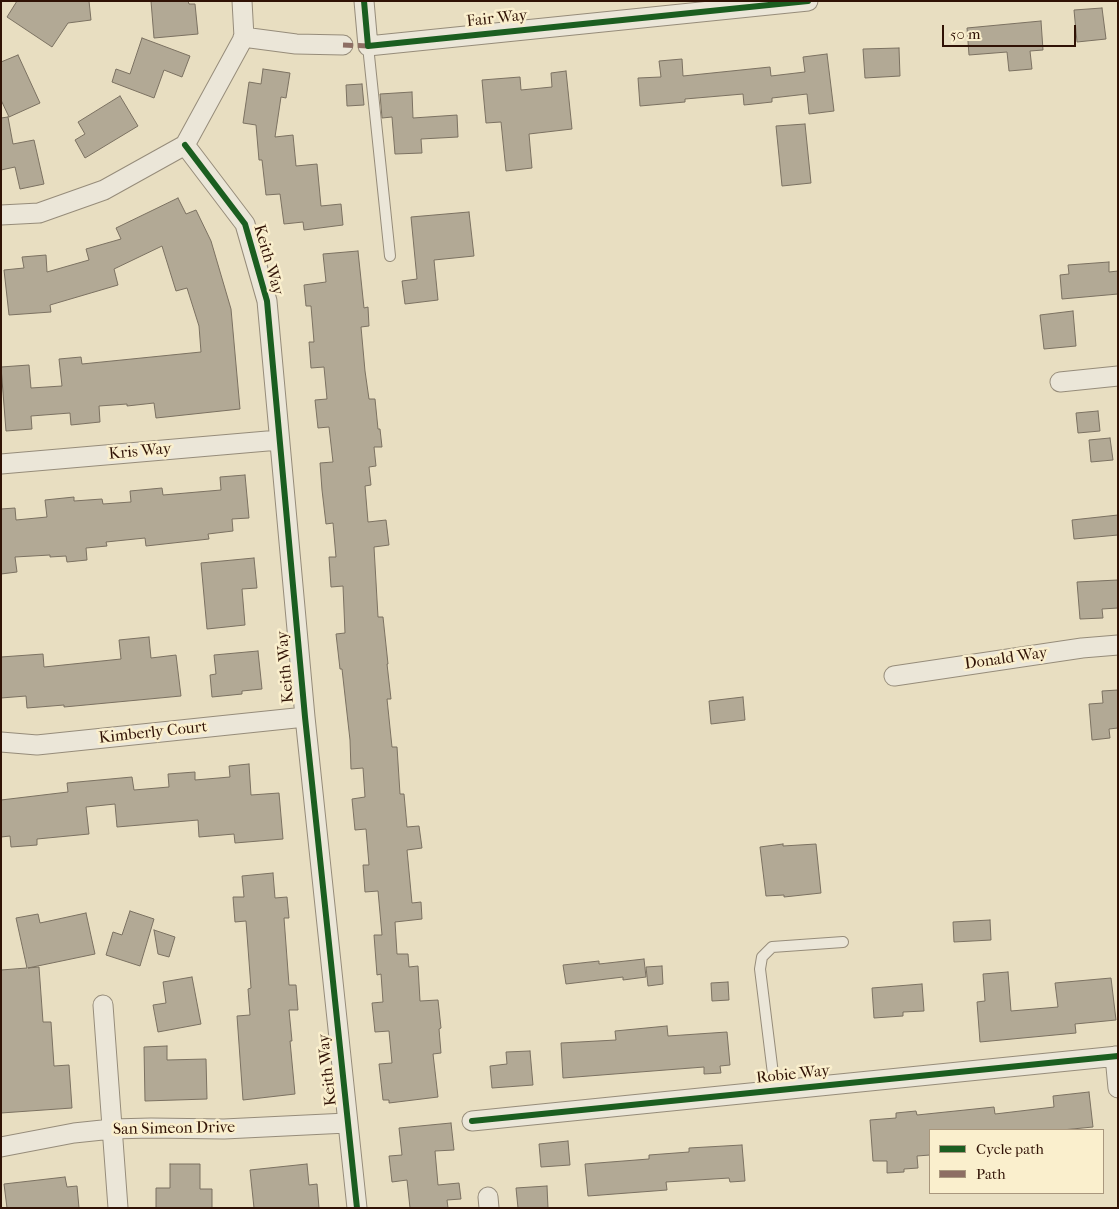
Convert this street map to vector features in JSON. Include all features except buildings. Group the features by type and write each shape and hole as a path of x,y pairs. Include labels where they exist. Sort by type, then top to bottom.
{"street":[{"path":"1,215 40,213 104,190 185,145 243,37 242,1"},
{"path":"364,1 368,46"},
{"name":"Fair Way","path":"368,46 808,1"},
{"path":"243,37 296,44 343,46"},
{"name":"Keith Way","path":"185,145 245,224 267,301 305,717 357,1208"},
{"path":"1060,382 1118,376"},
{"name":"Kris Way","path":"1,464 279,440"},
{"name":"Donald Way","path":"894,676 1082,648 1118,645"},
{"name":"Kimberly Court","path":"1,742 37,746 305,717"},
{"path":"103,1006 118,1208"},
{"path":"1116,1056 1118,1088"},
{"name":"Robie Way","path":"472,1121 1116,1056"},
{"name":"San Simeon Drive","path":"1,1147 74,1133 112,1129 224,1129 347,1124"}],"lane":[{"path":"368,46 390,256"},
{"path":"775,1090 760,969 762,958 772,947 843,942"}],"marked path":[{"path":"343,45 368,46"}],"cycle path":[{"path":"364,1 368,46 808,1"},
{"path":"185,145 245,224 267,301 305,717 357,1208"},
{"path":"472,1121 1118,1056"}]}
